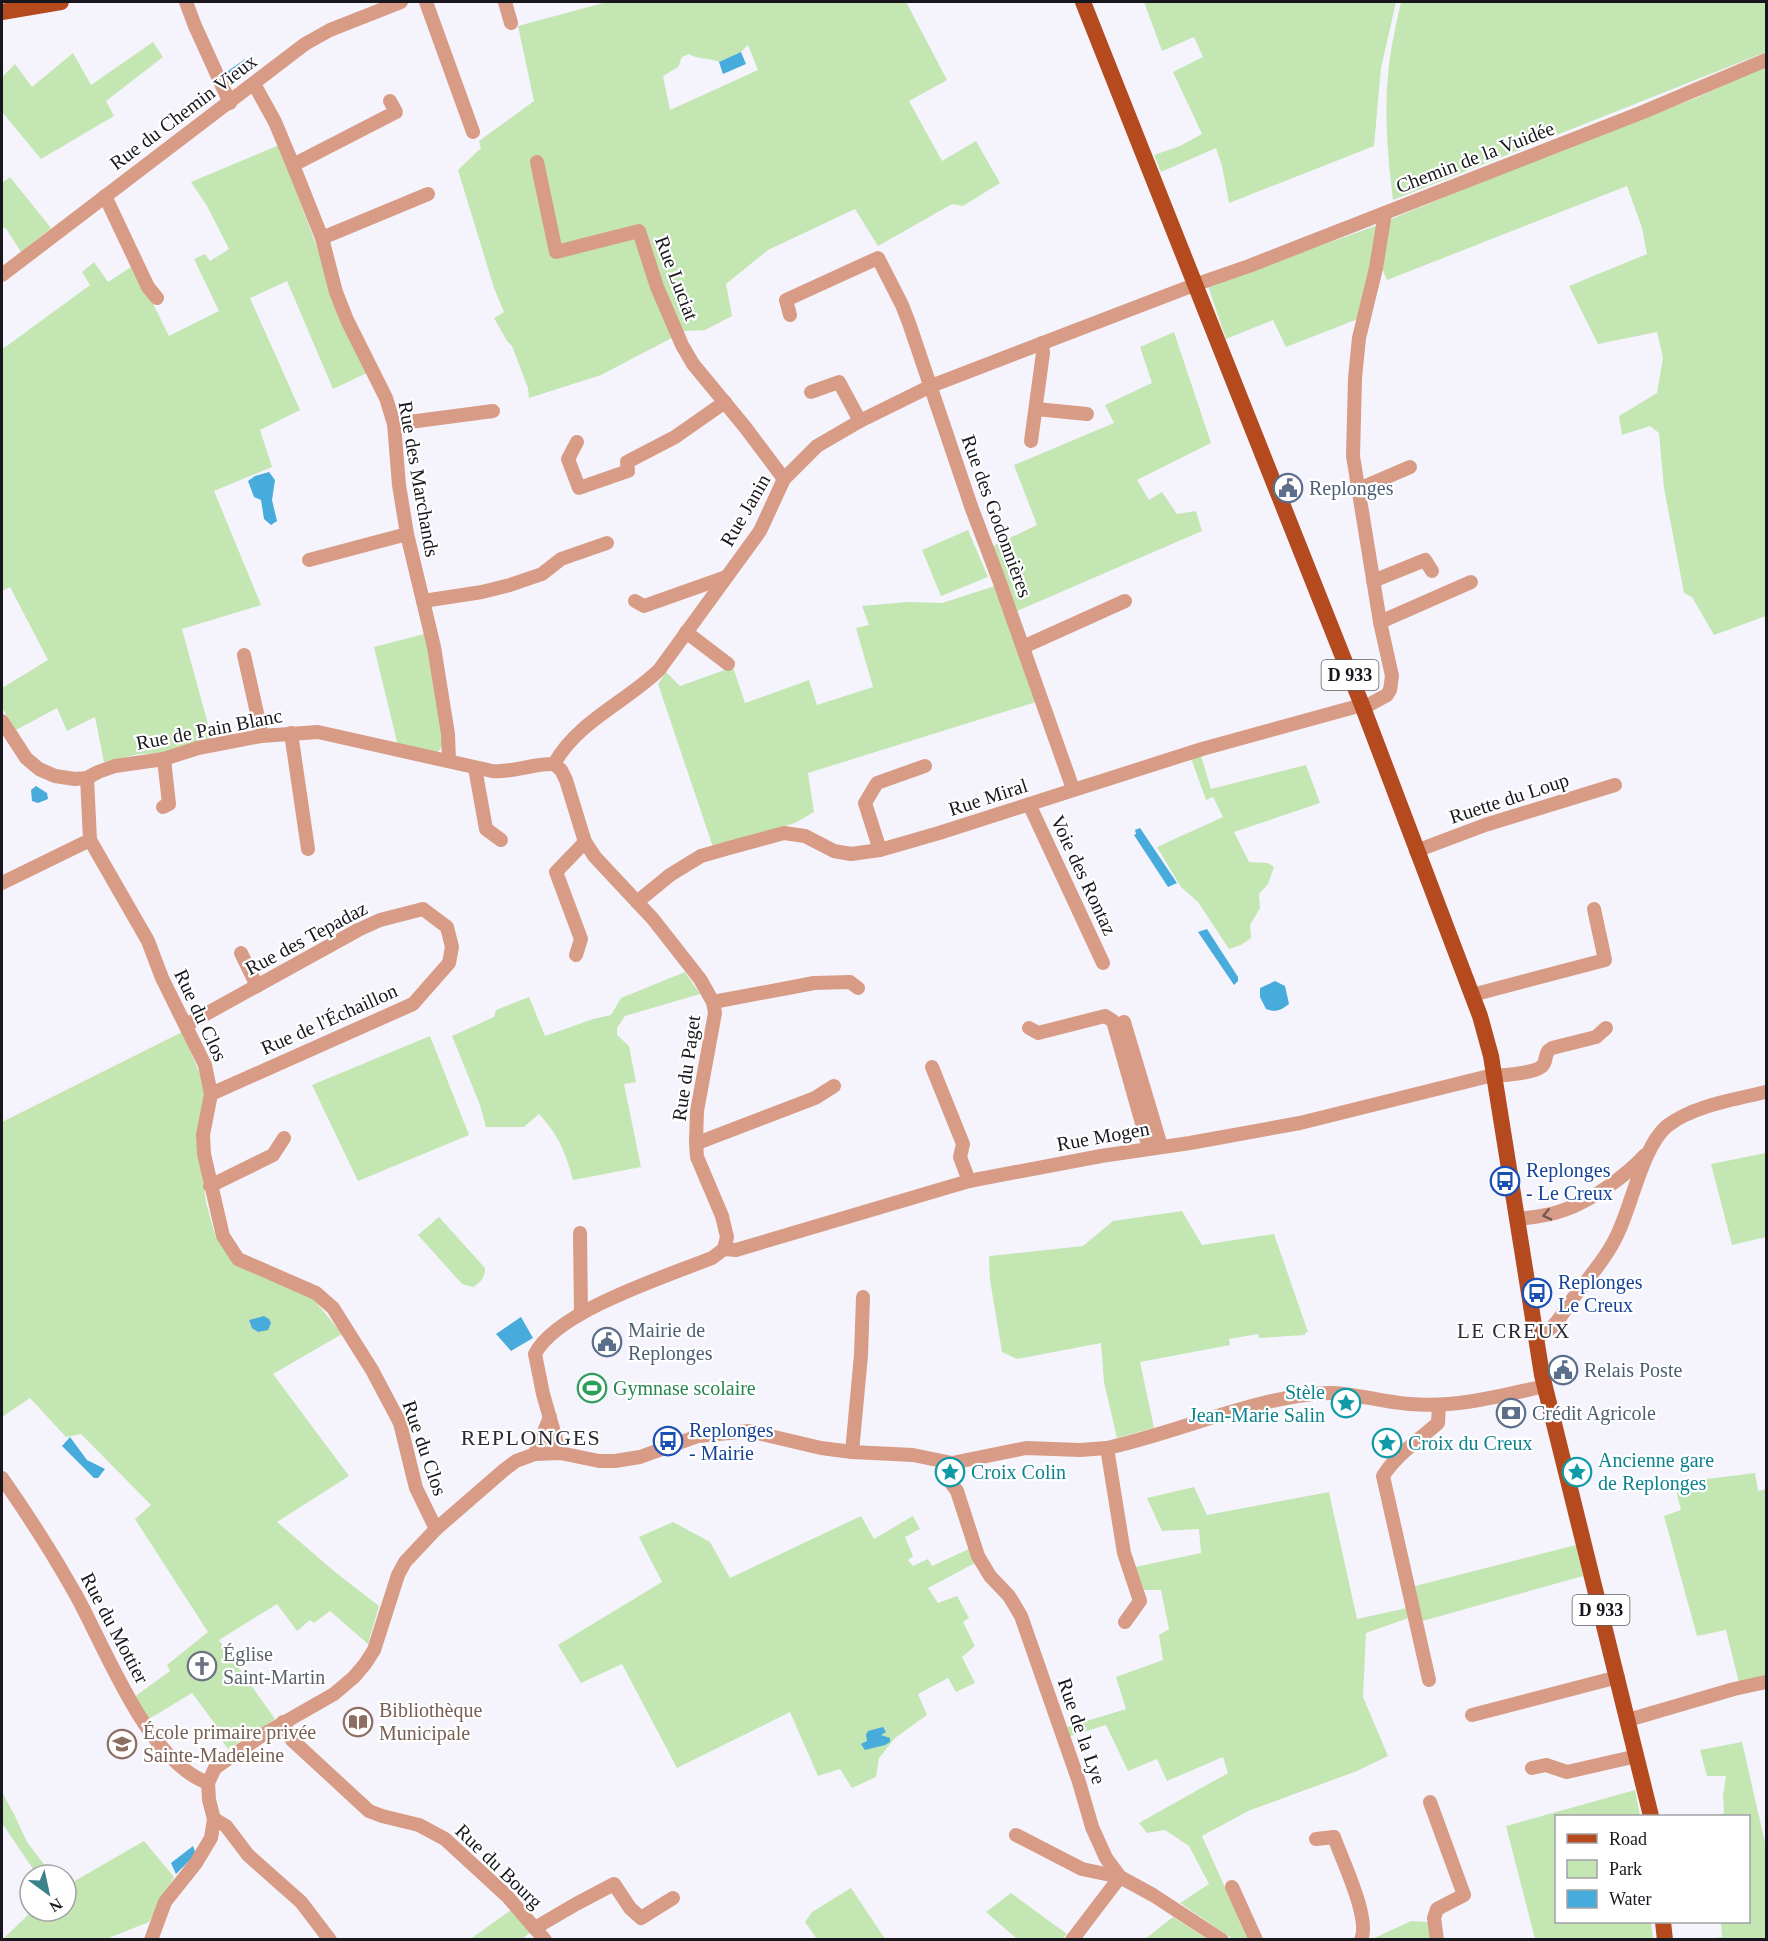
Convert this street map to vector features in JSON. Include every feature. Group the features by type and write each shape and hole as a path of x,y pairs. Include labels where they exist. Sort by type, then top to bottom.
{"main road":[{"path":"2,12 61,2"},
{"name":"D 933","path":"1083,2 1362,707 1487,1039 1545,1386 1651,1815"},
{"path":"1663,1923 1665,1940"}],"street":[{"path":"186,2 230,103"},
{"name":"Rue du Chemin Vieux","path":"2,275 313,39 401,2"},
{"path":"426,2 473,132"},
{"path":"505,2 511,23"},
{"name":"Chemin de la Vuidée","path":"1194,285 1249,266 1644,112 1767,60"},
{"name":"Rue des Marchands","path":"254,84 275,122 293,165 322,238 336,292 347,320 386,398 394,423 399,485 407,534 434,647 448,734 449,761"},
{"path":"293,165 396,112 390,101"},
{"name":"Rue Luciat","path":"537,162 556,252 639,231 657,287 682,345 693,364 784,479"},
{"path":"322,238 428,194"},
{"path":"105,196 148,287 157,298"},
{"path":"1384,213 1376,268 1359,338 1355,378 1353,456 1380,622 1472,582"},
{"name":"Rue des Godonnières","path":"790,315 786,300 878,258 902,305 972,509 1073,789"},
{"name":"Rue Janin","path":"554,764 564,746 584,728 644,684 659,670 760,531 784,479 817,446 860,421 931,386 1194,285"},
{"path":"1032,441 1043,353 1042,343"},
{"path":"811,392 839,382 860,421"},
{"path":"577,442 568,459 579,488 628,471 627,462 675,437 725,402"},
{"path":"1036,409 1087,414"},
{"path":"394,423 493,411"},
{"path":"1359,489 1410,467"},
{"path":"309,560 407,534"},
{"path":"423,601 510,585 542,573 561,559 607,543"},
{"path":"1373,581 1425,560 1432,571"},
{"path":"635,601 644,606 726,577"},
{"path":"1023,647 1125,601"},
{"name":"Rue Miral","path":"637,902 670,876 701,856 784,833 805,836 834,851 851,854 880,850 1202,749 1382,700 1390,690 1390,666 1380,622"},
{"path":"686,632 728,664"},
{"path":"244,655 261,736"},
{"name":"Rue de Pain Blanc","path":"2,721 26,758 39,769 55,776 75,779 87,778 115,766 164,759 198,748 261,736 318,732 449,761"},
{"path":"291,734 308,849"},
{"path":"163,807 169,804 164,759"},
{"path":"449,761 492,771 512,771 544,763 554,764"},
{"name":"Rue du Paget","path":"554,764 561,770 566,780 585,842 595,857 637,902 700,980 713,1002 716,1013 697,1111 696,1142 697,1157 722,1216 727,1237 724,1249"},
{"path":"880,850 865,803 877,783 926,766"},
{"path":"475,768 486,829 501,840"},
{"path":"2,883 90,840 87,778"},
{"name":"Ruette du Loup","path":"1416,851 1485,825 1615,785"},
{"name":"Voie des Rontaz","path":"1029,804 1103,963"},
{"name":"Rue du Clos","path":"90,840 148,941 162,978 205,1065 211,1094 203,1135 204,1154 224,1236 238,1258 316,1293 333,1308 372,1370 400,1423 416,1488 436,1529"},
{"path":"576,955 581,939 556,872 585,842"},
{"name":"Rue des Tepadaz","path":"186,1025 380,920 423,909 447,927"},
{"path":"1472,996 1605,960 1594,909"},
{"name":"Rue de l'Échaillon","path":"211,1094 412,1004 449,963 452,947 447,927"},
{"path":"241,953 257,986"},
{"path":"713,1002 814,983 850,982 858,988"},
{"path":"1029,1028 1038,1033 1105,1016 1113,1021 1155,1147"},
{"path":"1124,1022 1155,1147"},
{"name":"Rue Mogen","path":"724,1249 736,1250 969,1180 1300,1123 1493,1076 1539,1068 1552,1048 1596,1037 1605,1028"},
{"path":"932,1067 963,1144 960,1157 969,1180"},
{"path":"696,1142 814,1098 834,1086"},
{"path":"1537,1337 1552,1328 1605,1256 1618,1234 1649,1152 1661,1133 1674,1121 1723,1103 1767,1092"},
{"path":"210,1186 273,1155 284,1138"},
{"path":"1518,1219 1553,1214 1575,1206 1623,1175 1649,1152"},
{"path":"1623,1175 1635,1186"},
{"path":"580,1233 581,1313"},
{"path":"560,1453 535,1354 543,1342 581,1313 712,1258 724,1249"},
{"path":"852,1452 861,1355 863,1297"},
{"path":"151,1940 165,1902 207,1848 214,1819 209,1800 208,1783 214,1768 283,1722 334,1694 365,1664 374,1650 398,1575 415,1549 516,1461 535,1454 560,1453 599,1461 615,1461 640,1457 698,1436 749,1431 821,1448 913,1455 942,1462 960,1462 1019,1449 1107,1448 1293,1397 1331,1393 1406,1404 1439,1404 1496,1398 1545,1386"},
{"path":"1429,1680 1383,1476 1404,1451 1438,1423 1439,1404"},
{"path":"535,1454 550,1417"},
{"path":"1107,1448 1124,1554 1140,1601 1125,1622"},
{"name":"Rue de la Lye","path":"942,1462 946,1476 957,1491 978,1556 990,1576 1009,1596 1021,1616 1079,1782 1092,1827 1106,1858 1120,1876 1222,1940"},
{"name":"Rue de la Lye","path":"957,1491 960,1462"},
{"name":"Rue du Mottier","path":"2,1478 27,1514 76,1595 126,1693 151,1733 176,1764 196,1779 208,1783"},
{"path":"1472,1715 1618,1677"},
{"path":"1628,1720 1734,1689 1767,1682"},
{"name":"Rue du Bourg","path":"283,1722 292,1740 369,1811 418,1825 445,1839 507,1896 545,1940"},
{"path":"1532,1768 1546,1765 1567,1772 1637,1756"},
{"path":"1430,1802 1464,1895 1437,1909 1434,1918 1437,1940"},
{"path":"214,1819 226,1826 248,1855 301,1902 330,1940"},
{"path":"1016,1835 1082,1869 1120,1876 1072,1940"},
{"path":"1316,1839 1334,1837 1363,1915 1364,1933 1361,1940"},
{"path":"535,1928 614,1884 630,1908 640,1918 673,1898"},
{"path":"1232,1887 1256,1940"}],"green space":[{"path":"607,2 906,2 947,80 909,101 942,161 976,141 1000,183 963,206 952,204 878,246 855,209 768,250 726,284 732,316 705,330 685,331 601,375 529,398 528,388 512,346 494,318 504,312 494,288 458,170 481,148 479,141 534,101 518,26","holes":["748,45 758,70 670,110 663,76 678,67 682,57 689,54 719,62 741,52"]},
{"path":"1144,2 1396,2 1381,68 1374,146 1229,203 1216,148 1161,172 1154,155 1180,146 1202,134 1173,72 1203,57 1194,37 1162,51"},
{"path":"1401,2 1766,2 1766,52 1393,200 1386,106 1390,56"},
{"path":"153,42 163,57 106,101 114,116 41,159 2,112 2,77 15,64 32,87 73,53 91,85"},
{"path":"1766,66 1766,616 1714,635 1692,597 1684,593 1664,488 1659,433 1650,426 1622,435 1619,416 1657,393 1663,358 1657,332 1598,344 1569,286 1647,254 1642,228 1627,186 1387,280 1381,266 1389,220 1559,150 1696,98"},
{"path":"279,145 332,288 369,372 333,389 287,281 250,298 300,410 260,430 272,467 214,491 261,605 182,629 212,739 164,753 140,754 104,762 95,717 67,731 57,708 16,730 2,708 2,688 48,660 10,587 2,591 2,346 4,348 90,285 82,272 94,262 108,282 134,265 169,336 219,311 194,259 205,254 210,261 229,249 207,206 191,182"},
{"path":"10,177 51,228 21,252 5,227 2,229 2,183"},
{"path":"1378,225 1379,238 1358,319 1286,347 1273,320 1226,339 1208,286"},
{"path":"1174,332 1211,443 1137,480 1149,500 1162,492 1177,514 1196,511 1202,531 1017,611 993,546 1037,525 1014,465 1114,423 1105,405 1152,383 1140,347"},
{"path":"968,530 988,577 941,596 922,550"},
{"path":"995,586 1036,702 808,773 814,812 795,823 713,847 658,684 666,672 680,686 733,667 745,703 809,680 817,705 873,687 856,628 869,625 862,606 908,602 942,603"},
{"path":"428,633 444,739 442,747 436,754 398,746 374,647"},
{"path":"1201,756 1211,789 1306,765 1320,803 1234,832 1249,862 1268,863 1274,867 1268,884 1259,894 1260,908 1250,925 1251,938 1229,949 1198,902 1181,887 1157,847 1223,817 1213,797 1206,800 1191,758"},
{"path":"685,972 700,994 625,1016 617,1028 617,1035 629,1046 636,1082 624,1084 641,1167 573,1180 560,1144 539,1114 524,1127 486,1127 480,1105 452,1036 494,1017 496,1010 529,997 545,1036 611,1015 621,998"},
{"path":"182,1032 206,1088 197,1140 206,1202 216,1238 240,1267 310,1295 342,1334 273,1374 349,1476 277,1522 379,1606 368,1644 330,1611 314,1623 310,1620 297,1631 277,1604 219,1640 275,1719 228,1749 212,1727 215,1724 192,1693 149,1719 136,1698 170,1671 167,1665 208,1632 135,1519 151,1505 81,1434 66,1437 30,1398 2,1417 2,1122"},
{"path":"430,1036 469,1135 358,1181 312,1085"},
{"path":"1766,1153 1766,1237 1732,1245 1711,1164"},
{"path":"1182,1211 1202,1245 1274,1234 1308,1332 1305,1335 1259,1338 1258,1334 1229,1339 1230,1345 1140,1362 1154,1428 1117,1438 1104,1382 1101,1343 1017,1359 1002,1352 990,1280 989,1256 1083,1246 1113,1221"},
{"path":"439,1217 485,1268 482,1279 473,1287 462,1284 418,1235"},
{"path":"1755,1473 1758,1491 1766,1489 1766,1678 1739,1683 1726,1630 1697,1636 1664,1516 1681,1510 1674,1483"},
{"path":"1194,1487 1207,1515 1329,1492 1357,1619 1416,1606 1415,1586 1576,1545 1583,1576 1419,1622 1417,1615 1366,1633 1363,1697 1388,1756 1357,1771 1248,1811 1202,1836 1248,1939 1233,1939 1180,1903 1209,1884 1189,1846 1165,1830 1147,1833 1139,1823 1228,1773 1223,1757 1167,1781 1157,1759 1128,1771 1106,1725 1067,1737 1064,1728 1126,1709 1116,1677 1163,1660 1159,1635 1169,1629 1161,1590 1144,1590 1135,1567 1201,1553 1199,1529 1162,1531 1147,1498"},
{"path":"861,1516 874,1539 913,1516 920,1529 905,1537 913,1556 908,1560 913,1566 928,1559 932,1566 969,1549 975,1563 928,1588 938,1603 957,1596 969,1618 963,1622 975,1646 962,1657 975,1683 956,1692 948,1678 918,1694 927,1715 895,1738 879,1758 876,1777 852,1788 840,1769 818,1776 790,1712 677,1768 622,1664 581,1683 558,1645 662,1582 639,1537 673,1522 710,1542 730,1578"},
{"path":"1742,1742 1766,1847 1766,1939 1710,1939 1722,1937 1721,1923 1750,1923 1750,1815 1719,1815 1724,1813 1723,1796 1726,1776 1707,1776 1700,1750"},
{"path":"1635,1790 1640,1815 1555,1815 1555,1923 1651,1923 1653,1939 1535,1939 1506,1826"},
{"path":"2,1792 27,1842 43,1863 29,1863 2,1823"},
{"path":"144,1841 174,1877 149,1922 106,1939 2,1940 20,1923 78,1923 78,1879"},
{"path":"851,1888 885,1939 817,1939 805,1922 812,1912"},
{"path":"1011,1893 1067,1934 1062,1939 1017,1939 986,1912"},
{"path":"511,1910 531,1932 522,1939 469,1940"},
{"path":"1173,1917 1207,1939 1145,1939"},
{"path":"1411,1921 1428,1922 1432,1940 1370,1940"}],"water":[{"path":"741,52 746,64 723,74 719,62"},
{"path":"245,59 249,61 252,70 238,81 230,82 227,76 228,71"},
{"path":"269,472 275,480 272,500 277,521 271,525 264,519 261,500 254,497 248,481 255,476"},
{"path":"36,786 47,793 48,799 38,803 32,801 31,790"},
{"path":"1140,828 1177,883 1168,887 1134,835 1135,830"},
{"path":"1207,929 1238,977 1234,985 1198,932"},
{"path":"1275,981 1285,986 1289,1004 1273,1011 1266,1009 1260,997 1260,988"},
{"path":"264,1316 271,1323 268,1330 258,1332 252,1328 249,1320"},
{"path":"521,1317 533,1338 511,1351 496,1334"},
{"path":"70,1437 87,1460 105,1469 98,1478 94,1478 62,1446"},
{"path":"883,1727 886,1732 881,1735 890,1738 890,1742 865,1750 861,1744 867,1741 868,1731"},
{"path":"193,1846 196,1854 176,1874 171,1863"}],"place":[{"name":"Replonges","path":"1288,488"},
{"name":"Replonges - Le Creux","path":"1505,1181"},
{"name":"Replonges Le Creux","path":"1537,1293"},
{"name":"Mairie de Replonges","path":"607,1342"},
{"name":"Relais Poste","path":"1563,1370"},
{"name":"Gymnase scolaire","path":"592,1388"},
{"name":"Stèle Jean-Marie Salin","path":"1346,1403"},
{"name":"Crédit Agricole","path":"1511,1413"},
{"name":"Replonges - Mairie","path":"668,1441"},
{"name":"Croix du Creux","path":"1387,1443"},
{"name":"Croix Colin","path":"950,1472"},
{"name":"Ancienne gare de Replonges","path":"1577,1472"},
{"name":"Église Saint-Martin","path":"202,1666"},
{"name":"Bibliothèque Municipale","path":"358,1722"},
{"name":"École primaire privée Sainte-Madeleine","path":"122,1744"}],"district":[{"name":"LE CREUX","path":"1514,1331"},
{"name":"REPLONGES","path":"531,1437"}]}
